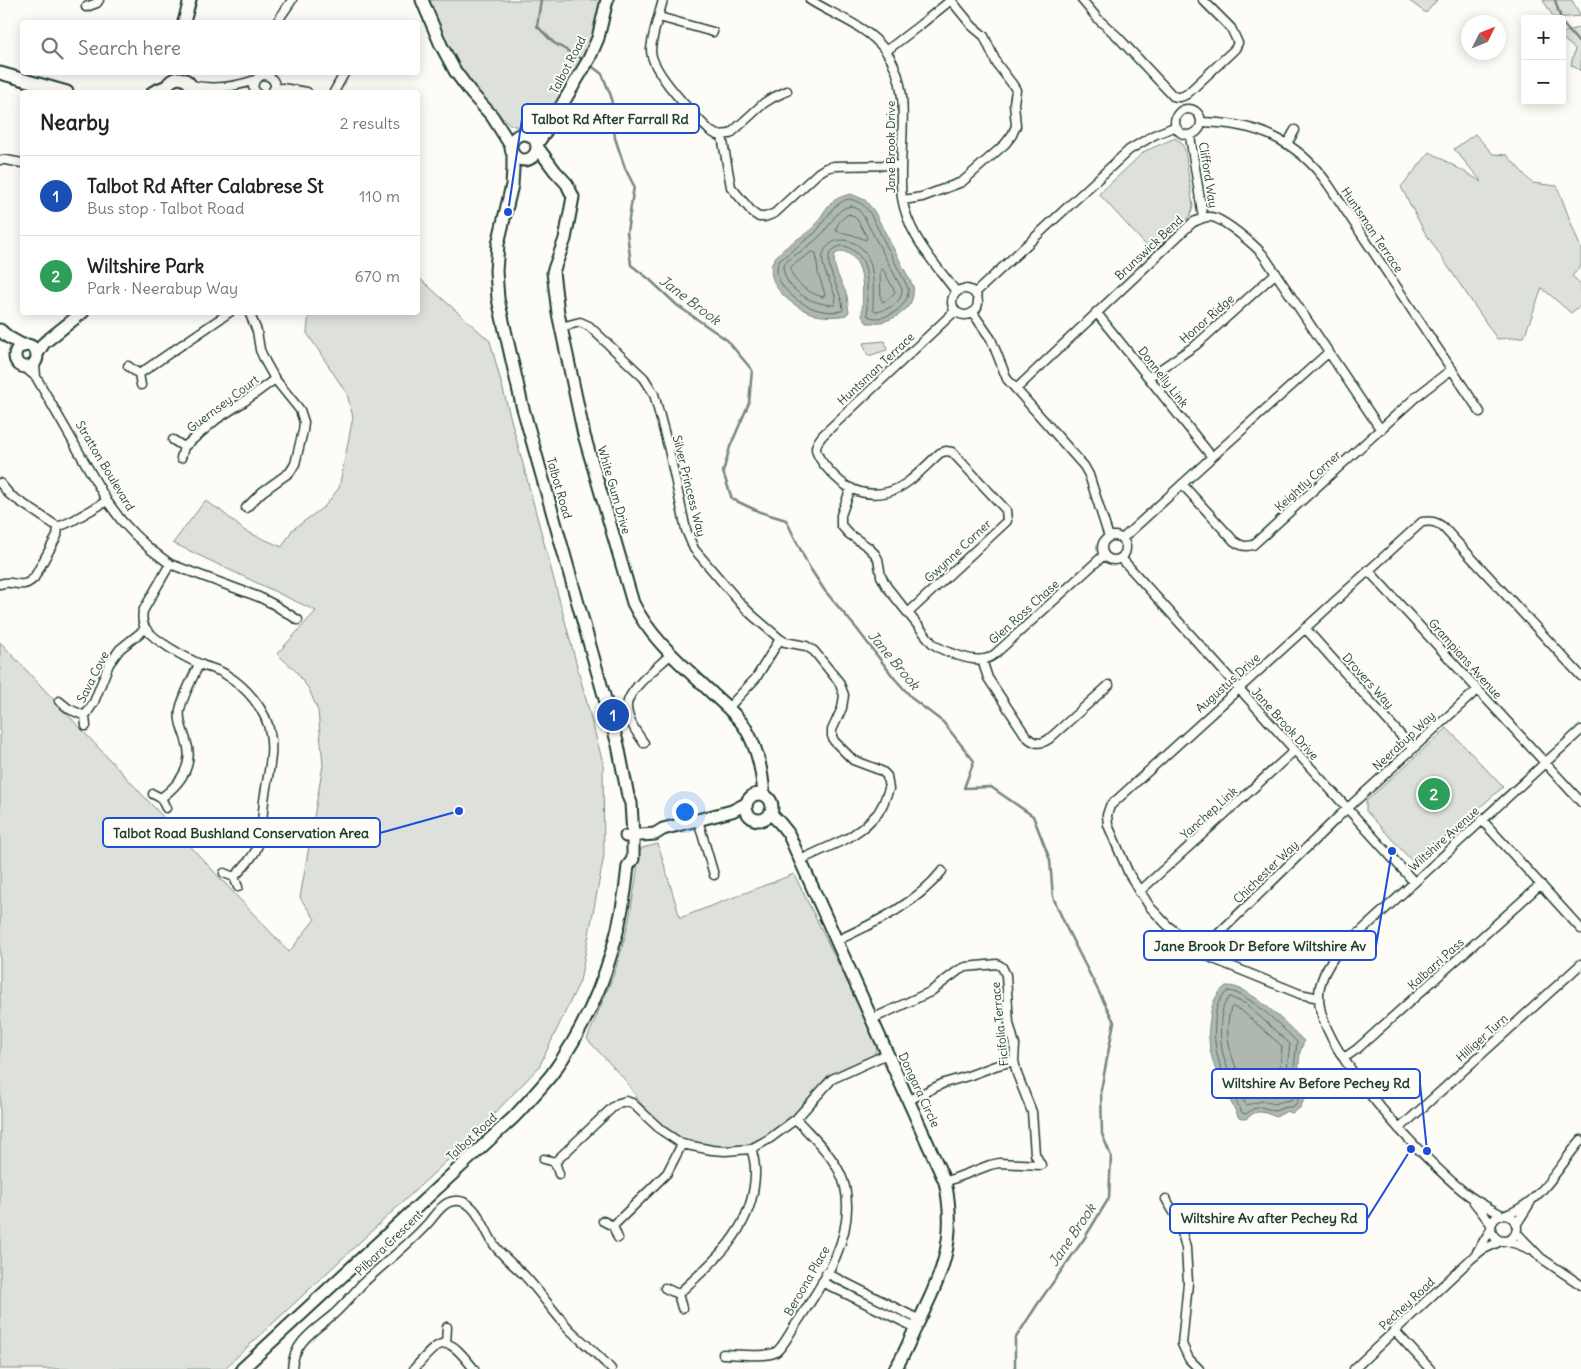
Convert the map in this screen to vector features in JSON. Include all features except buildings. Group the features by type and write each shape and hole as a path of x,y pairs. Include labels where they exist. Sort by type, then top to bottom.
{"main road":[{"path":"185,20 190,0"},
{"path":"422,0 441,45 455,71 492,116 517,158 526,160 535,155 538,146 533,137 492,116"},
{"name":"Talbot Road","path":"538,146 587,63 599,32 607,0"},
{"path":"0,73 60,90"},
{"path":"157,90 179,78 189,84"},
{"name":"Talbot Road","path":"524,134 537,129 558,113"},
{"path":"512,149 515,138 524,134"},
{"name":"White Gum Drive","path":"538,146 555,171 567,184 573,197 565,239 554,272 561,327 584,435 633,603 646,626 671,654 728,708 745,728 760,758 763,779 759,795"},
{"name":"Talbot Road","path":"242,1369 514,1117 552,1074 580,1030 594,1001 608,965 620,924 628,866 625,858 630,833 624,803 628,796 618,745 522,406 501,316 496,284 496,257 512,185 512,149"},
{"name":"Talbot Road","path":"512,185 526,160"},
{"name":"White Gum Drive","path":"526,160 538,162 555,171"},
{"path":"4,333 28,355 79,315"},
{"path":"630,833 662,829 746,807 751,797 759,795 771,803 772,808 767,816 755,819 751,817 746,807"},
{"name":"Dongara Circle","path":"767,816 784,828 800,860 945,1182 950,1216 944,1266 907,1349 895,1369"}],"street":[{"path":"278,20 292,0"},
{"path":"663,0 652,44 652,58 675,93 710,132 722,136 730,134 772,98 787,91"},
{"name":"Jane Brook Drive","path":"810,0 865,31 886,51 898,74 903,98 900,165 902,200 906,215 917,240 957,292"},
{"path":"886,51 951,0 972,26 984,36 997,64 1016,90 1014,103 1016,126 1012,136 1005,144 962,182 922,197 902,200"},
{"path":"1082,0 1173,96 1177,97 1187,94 1235,49 1238,43 1230,28 1203,0"},
{"path":"86,6 98,2 101,12"},
{"path":"659,17 713,32"},
{"path":"238,86 261,75 269,76 276,89"},
{"path":"255,90 253,87 261,75"},
{"path":"335,90 343,75"},
{"path":"189,84 203,88 238,86 250,90"},
{"path":"1186,109 1192,109 1197,112 1201,122 1199,130 1190,136 1182,135 1174,126 1176,115 1186,109"},
{"name":"Huntsman Terrace","path":"1201,122 1237,124 1257,129 1287,144 1312,164 1325,180 1480,412"},
{"path":"975,293 1129,150 1174,126"},
{"path":"1287,144 1295,130"},
{"path":"722,136 731,187 754,213 765,218 775,213 818,173 826,168 834,166 900,165"},
{"name":"Clifford Way","path":"1190,136 1203,218"},
{"path":"0,160 20,163"},
{"name":"Brunswick Bend","path":"1016,389 1192,223 1210,217 1250,242 1264,256 1381,430"},
{"name":"Honor Ridge","path":"1149,377 1196,345 1276,273"},
{"path":"964,289 975,293 978,306 973,313 966,316 955,311 952,299 957,292 964,289"},
{"name":"Huntsman Terrace","path":"816,447 823,435 955,311"},
{"name":"Donnelly Link","path":"1096,312 1212,457"},
{"path":"973,313 985,329 1003,372 1084,466 1089,475 1108,537"},
{"path":"140,374 226,315"},
{"path":"246,508 262,492 290,472 295,464 304,422 300,410 275,378 260,350 257,331 250,315"},
{"name":"Silver Princess Way","path":"561,327 580,322 589,326 648,383 656,400 686,530 694,549 746,610 786,642 811,648 842,689 844,702 832,730 834,741 853,760 883,772 887,776 889,783 883,804 878,813 864,828 848,838 800,860"},
{"path":"1122,539 1329,352"},
{"name":"Stratton Boulevard","path":"28,355 36,377 107,501 120,520 134,534 170,564 259,597 298,620"},
{"path":"128,366 140,374 142,385"},
{"name":"Keightly Corner","path":"1182,484 1234,541 1241,546 1247,547 1258,541 1423,392 1452,369"},
{"name":"Guernsey Court","path":"181,458 184,447 217,419 275,378"},
{"name":"Guernsey Court","path":"173,440 184,447"},
{"name":"Gwynne Corner","path":"816,447 821,461 839,480 850,488 866,493 878,494 898,489 946,450 952,452 1006,510 1007,521 908,613"},
{"path":"0,483 10,495 58,527"},
{"name":"Glen Ross Chase","path":"850,488 840,515 842,525 849,534 875,554 884,581 924,634 936,646 972,659 982,660 995,654 1104,555"},
{"path":"58,527 107,501"},
{"name":"Augustus Drive","path":"1319,998 1300,994 1236,969 1202,953 1167,925 1150,907 1129,874 1108,825 1107,815 1110,806 1422,522 1432,520 1437,522 1581,676"},
{"path":"0,584 8,582 23,585 29,583 34,578 57,536 58,527"},
{"path":"1116,536 1122,539 1126,549 1123,556 1110,559 1104,555 1102,545 1108,537 1116,536"},
{"name":"Jane Brook Drive","path":"1120,558 1414,882"},
{"path":"170,564 143,611 142,620 145,628 160,642 199,664 223,672 236,681 259,707 267,720 271,734 272,749 262,809 259,842 252,857 234,877"},
{"name":"Grampians Avenue","path":"1368,570 1581,802"},
{"name":"Sava Cove","path":"86,726 85,716 94,702 109,664 120,649 145,628"},
{"name":"Drovers Way","path":"1305,628 1414,749"},
{"path":"728,708 756,678 780,638"},
{"path":"644,743 632,725 627,708 628,699 634,690 671,654"},
{"path":"982,660 988,678 1026,736 1038,744 1044,743 1049,739 1109,685"},
{"path":"161,798 178,784 188,765 189,747 180,721 180,711 199,664"},
{"name":"Neerabup Way","path":"1347,809 1477,690"},
{"name":"Sava Cove","path":"59,701 69,709 85,716"},
{"name":"Wiltshire Avenue","path":"1319,998 1323,974 1336,954 1581,730"},
{"name":"Yanchep Link","path":"1140,892 1294,751"},
{"path":"153,794 161,798 166,808"},
{"name":"Chichester Way","path":"1202,953 1214,938 1347,809"},
{"path":"698,820 714,875"},
{"path":"1482,820 1581,929"},
{"path":"836,941 893,912 925,890 942,871"},
{"path":"224,873 234,877 238,887"},
{"name":"Kalbarri Pass","path":"1344,1058 1364,1043 1541,884"},
{"name":"Ficifolia Terrace","path":"872,1019 930,992 959,970 997,964 1002,967 1006,975 1009,1023 1015,1045 1014,1061 1032,1112 1035,1154 1041,1165 999,1163 945,1182"},
{"name":"Hilliger Turn","path":"1399,1129 1581,964"},
{"path":"1319,998 1324,1024 1344,1058 1365,1088 1399,1129 1469,1196 1491,1227 1494,1238 1517,1244 1536,1252"},
{"path":"554,1162 613,1107 619,1103 626,1102 632,1103 661,1130 682,1144 725,1151 751,1149 770,1139 796,1119 832,1079 887,1054"},
{"path":"909,1100 944,1083 1014,1061"},
{"name":"Beroona Place","path":"723,1354 766,1355 777,1351 812,1300 840,1244 844,1231 845,1187 840,1173 833,1162 796,1119"},
{"path":"1503,1241 1512,1238 1530,1203 1581,1140"},
{"path":"613,1226 667,1172 682,1144"},
{"path":"678,1294 719,1257 728,1246 750,1208 755,1181 755,1158 751,1149"},
{"path":"544,1159 554,1162"},
{"path":"554,1162 559,1174"},
{"path":"1469,1196 1512,1218 1516,1228 1536,1252 1581,1286"},
{"path":"1166,1200 1179,1221 1186,1248 1188,1283 1182,1344 1189,1359 1199,1369"},
{"name":"Pilbara Crescent","path":"292,1369 295,1353 300,1343 412,1240 444,1205 451,1201 469,1204 500,1252 524,1276 571,1330 611,1369"},
{"path":"1491,1227 1495,1218 1530,1203"},
{"path":"603,1221 613,1226 618,1238"},
{"name":"Pechey Road","path":"1475,1256 1491,1227"},
{"name":"Pechey Road","path":"1354,1369 1475,1256 1488,1247 1503,1241"},
{"path":"826,1273 918,1324"},
{"path":"822,1282 918,1324"},
{"path":"665,1288 678,1294 682,1308"},
{"path":"446,1344 447,1327"},
{"path":"1395,1331 1430,1369"},
{"path":"414,1369 434,1347 440,1344 453,1346 460,1351 474,1369"}],"shaded area":[{"path":"428,0 607,0 601,27 558,113 526,129 511,125 473,87 448,46"},
{"path":"1408,0 1437,0 1426,13"},
{"path":"1543,0 1572,0 1581,16 1566,17 1566,15 1552,15"},
{"path":"1581,27 1581,71 1571,65 1575,49 1566,41 1566,32"},
{"path":"1475,134 1493,154 1507,155 1532,183 1557,186 1581,249 1581,266 1572,276 1581,284 1581,305 1571,313 1542,288 1524,337 1497,339 1424,231 1401,187 1430,152 1482,182 1454,149"},
{"path":"1175,138 1181,142 1185,150 1193,207 1190,216 1152,252 1099,194 1145,151"},
{"path":"420,279 490,341 603,763 604,856 580,981 539,1067 466,1143 224,1369 0,1369 0,642 289,952 315,919 300,898 323,765 318,711 309,689 294,669 277,654 316,611 173,543 205,501 220,510 245,531 282,547 292,530 325,506 339,488 353,417 347,394 307,333 309,315 420,315"},
{"path":"885,341 887,350 868,356 863,343"},
{"path":"1447,728 1503,787 1421,859 1412,861 1366,811 1366,801"},
{"path":"658,844 680,918 794,874 876,1040 877,1049 872,1058 827,1079 798,1112 771,1133 746,1145 720,1147 703,1145 684,1140 668,1130 651,1115 638,1100 627,1082 587,1039 614,974 624,941 637,872 638,854 642,848"}],"water":[{"path":"851,194 865,200 874,211 913,286 913,295 910,303 906,309 892,319 867,323 862,316 863,288 860,269 850,255 842,251 835,254 834,259 836,270 847,296 849,312 846,315 820,316 800,308 778,289 771,273 774,259 784,249 808,232 832,202"},
{"path":"1226,986 1235,987 1256,998 1304,1041 1300,1052 1298,1076 1307,1093 1300,1108 1292,1113 1287,1111 1276,1117 1257,1112 1246,1119 1239,1118 1216,1070 1210,1049 1209,1024 1213,1005 1216,997"}],"waterway":[{"name":"Jane Brook","path":"541,0 537,26 554,43 585,61"},
{"path":"1555,0 1560,15"},
{"path":"1566,28 1581,45"},
{"name":"Jane Brook","path":"589,64 602,74 611,96 615,138 625,168 634,186 627,232 631,265 678,306 727,340 752,370 749,403 730,447 723,472 732,499 760,512 786,520 808,565 825,591 895,679 914,700 943,722 974,761 964,788 991,787 1033,816 1050,860 1053,897 1114,1022 1101,1090 1102,1134 1111,1156 1109,1198 1084,1239 1015,1339 1015,1369"}],"place":[{"name":"Talbot Rd After Farrall Rd","path":"508,212"},
{"name":"Talbot Rd After Calabrese St","path":"613,715"},
{"name":"Wiltshire Park","path":"1434,794"},
{"name":"Talbot Road Bushland Conservation Area","path":"459,811"},
{"name":"Jane Brook Dr Before Wiltshire Av","path":"1392,851"},
{"name":"Wiltshire Av after Pechey Rd","path":"1411,1149"},
{"name":"Wiltshire Av Before Pechey Rd","path":"1427,1151"}]}
